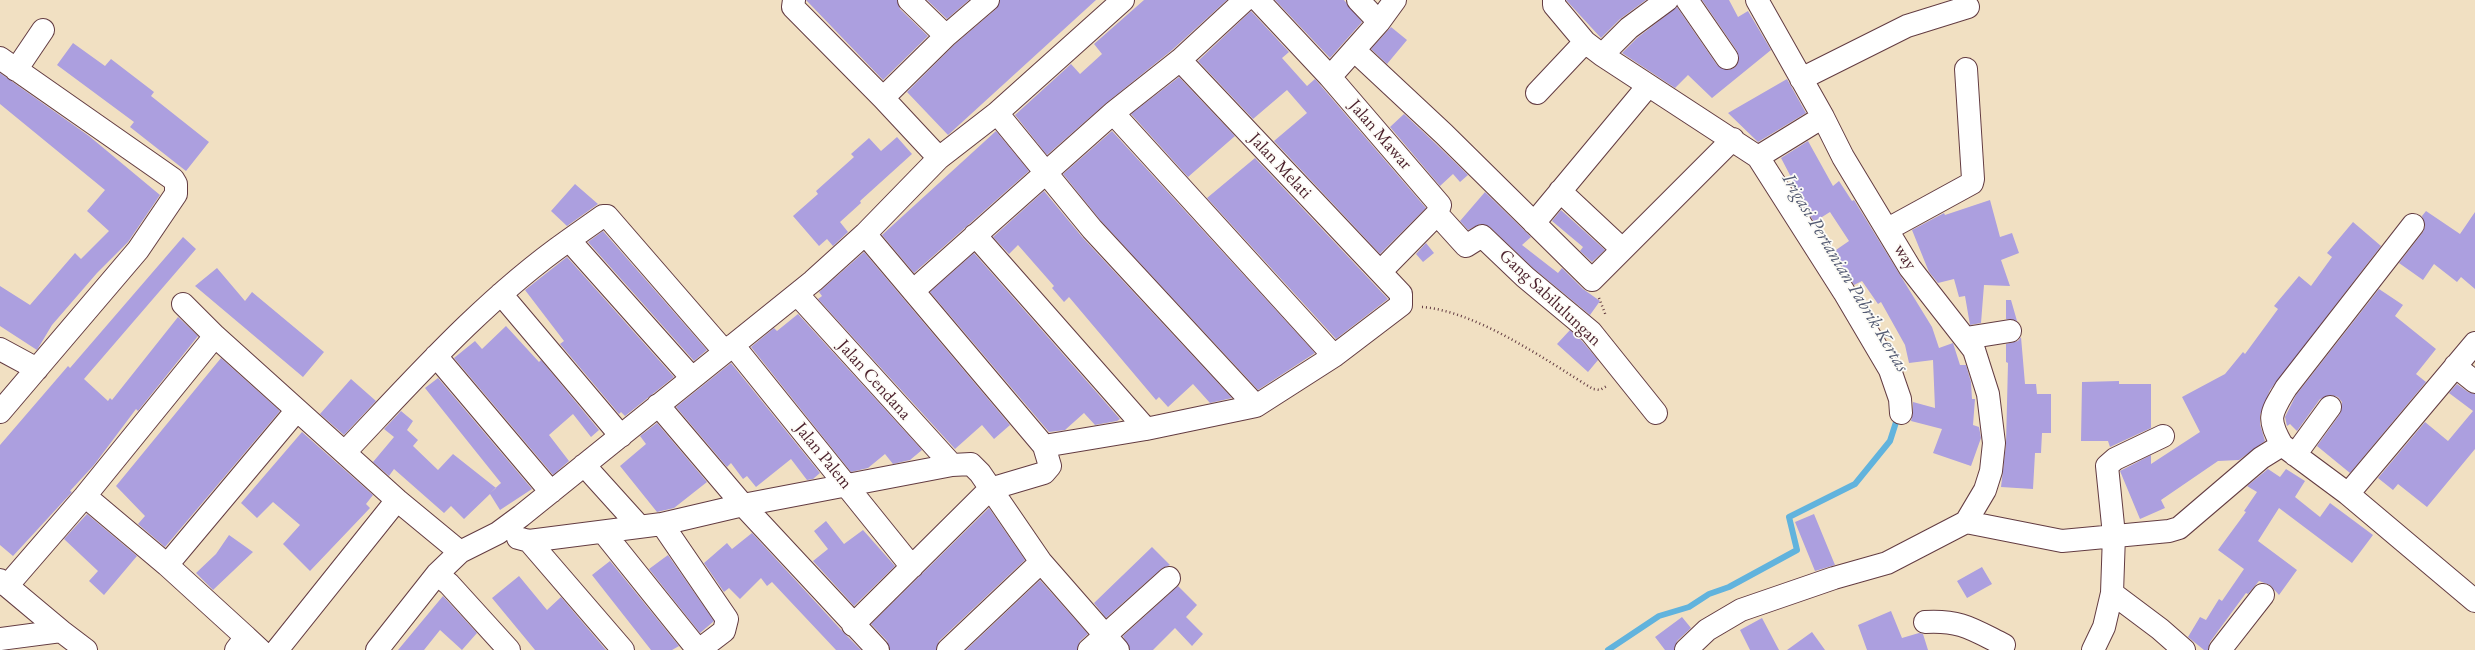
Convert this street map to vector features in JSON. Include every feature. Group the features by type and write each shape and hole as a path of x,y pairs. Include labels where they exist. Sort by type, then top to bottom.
{"street":[{"path":"794,0 793,7 884,98 938,158"},
{"path":"909,0 946,36"},
{"path":"884,98 946,36 988,0"},
{"path":"376,650 437,574 460,552 498,533 797,294 865,234 938,158 997,113 1123,0"},
{"path":"1358,0 1379,22"},
{"path":"1330,77 1379,22 1395,0"},
{"path":"1537,93 1593,49 1629,28 1668,0"},
{"path":"1687,0 1727,58"},
{"name":"way","path":"1757,0 1823,117 1843,158 1888,229 1910,268 1974,350 1988,394 1994,443 1991,471 1985,490 1966,522"},
{"path":"914,291 1113,113 1180,60 1246,1"},
{"name":"Jalan Mawar","path":"1246,1 1330,77 1439,204 1440,208 1437,214"},
{"path":"1556,2 1593,49 1648,86 1733,139 1758,157 1844,292 1890,370 1900,399 1901,413"},
{"path":"1801,79 1907,26 1968,7"},
{"path":"0,412 138,250 176,194 176,184 173,178 8,64 43,30"},
{"path":"1354,50 1444,134 1592,280 1733,139"},
{"name":"Jalan Melati","path":"1180,60 1401,294 1401,305"},
{"path":"1888,229 1972,183 1973,179 1966,69"},
{"path":"1534,223 1648,86"},
{"path":"997,113 1092,229 1256,406"},
{"path":"1113,113 1334,356"},
{"path":"1758,157 1823,117"},
{"path":"1560,191 1622,249"},
{"path":"1380,271 1437,214"},
{"name":"Gang Sabilulungan","path":"1437,214 1466,246 1479,236 1482,236 1525,277 1591,332 1656,413"},
{"name":"Jalan Palem","path":"569,240 603,216 608,216 729,349 847,486 912,567"},
{"path":"2413,225 2286,388 2272,411 2272,429 2288,450 2348,494 2475,601"},
{"path":"853,625 990,489 1044,473 1050,466 1050,461 1044,446 865,234"},
{"path":"975,235 1146,429"},
{"path":"345,452 436,356 501,294 540,261 569,240 692,378"},
{"path":"501,294 620,436"},
{"name":"Jalan Cendana","path":"797,294 952,465"},
{"path":"183,304 215,336 397,500 460,552"},
{"path":"1044,446 1146,429 1256,406 1334,356 1401,305"},
{"path":"1966,338 2010,331"},
{"path":"86,650 4,583 85,496 215,336"},
{"path":"2348,494 2475,343"},
{"path":"0,349 37,369"},
{"path":"436,356 551,492"},
{"path":"2455,366 2475,382"},
{"path":"658,405 742,504 853,625 878,650"},
{"path":"1686,650 1708,630 1741,610 1834,578 1887,563 1966,522 2062,540 2169,531 2179,528 2261,458 2288,450 2330,407"},
{"path":"167,565 297,410"},
{"path":"2093,650 2104,626 2112,593 2114,535 2107,466 2114,459 2163,436"},
{"path":"498,533 529,541 604,533 662,524 742,504 966,463 975,466 1042,562 1112,643"},
{"path":"584,465 640,527"},
{"path":"85,496 167,565 247,646"},
{"path":"277,650 397,500"},
{"path":"604,533 698,650 724,631 727,619 662,524"},
{"path":"529,541 623,650"},
{"path":"948,650 1042,562"},
{"path":"437,574 449,584 506,649"},
{"path":"1089,650 1112,643 1169,578"},
{"path":"2112,593 2160,629 2184,650"},
{"path":"2220,650 2263,595"},
{"path":"1925,622 1948,621 1964,625 2006,648"},
{"path":"0,639 62,631"}],"path":[{"path":"1592,280 1608,321"},
{"path":"1401,305 1441,308 1448,311 1515,341 1593,389 1600,390 1607,386 1619,365"}],"building":[{"path":"806,0 897,0 900,9 928,36 883,80"},
{"path":"927,0 969,0 947,19"},
{"path":"1000,0 1096,0 948,135 907,92 954,45 996,9"},
{"path":"1144,0 1227,0 1172,50 1105,104 1047,155 1015,115 1071,64 1080,74 1102,54 1094,44"},
{"path":"1275,0 1344,0 1362,22 1330,58"},
{"path":"1566,0 1646,0 1620,19 1601,38"},
{"path":"1702,0 1729,0 1738,17 1748,11 1771,50 1712,98 1688,75 1675,88 1622,53 1637,38 1677,7 1717,65 1728,70 1734,68 1738,63 1737,51"},
{"path":"1251,11 1289,52 1282,58 1307,86 1315,79 1426,208 1380,254 1274,141 1307,113 1287,90 1253,119 1198,61"},
{"path":"1391,27 1407,40 1387,64 1371,49"},
{"path":"73,43 105,66 111,59 154,92 151,96 209,142 186,171 130,127 134,122 57,65"},
{"path":"0,73 89,136 160,195 128,242 97,273 52,325 37,350 0,326 0,286 30,305 75,253 81,259 109,231 87,211 105,190 0,104"},
{"path":"1179,77 1235,136 1188,177 1131,114"},
{"path":"1787,79 1806,113 1758,142 1728,113"},
{"path":"1404,114 1468,175 1460,182 1453,174 1440,186 1390,127"},
{"path":"996,131 1029,171 914,273 882,235"},
{"path":"1112,131 1315,353 1258,390 1101,221 1063,174"},
{"path":"897,137 912,154 860,201 861,203 840,222 848,232 833,246 827,239 819,246 793,216 818,194 816,191 854,157 851,154 869,138 881,151"},
{"path":"1808,141 1833,186 1839,181 1852,201 1854,200 1932,327 1939,348 1953,343 1960,365 1966,365 1971,382 1972,399 1975,399 1973,425 1979,427 1981,438 1971,466 1933,453 1942,429 1911,421 1913,402 1935,408 1933,360 1909,363 1905,345 1881,302 1878,304 1862,281 1854,285 1833,252 1849,241 1830,212 1814,222 1799,198 1801,196 1781,158"},
{"path":"1255,158 1388,299 1336,339 1207,198"},
{"path":"575,184 598,204 567,226 551,211"},
{"path":"1044,191 1083,238 1232,398 1210,403 1193,384 1168,407 1159,397 1156,400 1069,297 1064,302 1052,288 1054,286 1018,245 1009,254 993,237"},
{"path":"1485,192 1531,237 1522,245 1558,273 1562,268 1583,289 1600,301 1590,315 1533,268 1490,227 1480,224 1468,230 1460,221"},
{"path":"1990,200 2000,237 2012,233 2019,253 2001,260 2010,286 1984,285 1981,323 1970,325 1965,296 1959,297 1954,279 1938,283 1929,272 1912,230 1944,213 1945,215"},
{"path":"1561,210 1605,250 1592,262 1580,251 1583,247 1552,221"},
{"path":"2426,211 2460,234 2475,212 2475,289 2461,277 2457,282 2434,264 2423,280 2399,263 2423,232 2425,226 2422,216"},
{"path":"2353,222 2381,246 2270,390 2260,415 2260,424 2265,441 2239,460 2218,461 2161,500 2165,508 2140,519 2120,471 2151,455 2151,464 2200,432 2182,397 2225,374 2243,352 2245,354 2278,309 2274,306 2299,276 2311,286 2332,257 2327,253"},
{"path":"603,231 707,350 694,361 588,242"},
{"path":"183,237 196,249 84,379 108,401 110,398 112,400 178,317 198,336 138,411 136,409 94,465 70,491 72,492 13,556 0,545 0,445 68,366 70,368"},
{"path":"1426,243 1434,253 1423,262 1416,254"},
{"path":"864,252 1010,425 994,439 982,425 955,449 818,299 822,296 819,292"},
{"path":"974,253 1120,419 1117,421 1095,425 1084,413 1065,430 1049,432 930,292"},
{"path":"567,257 674,377 625,416 621,412 619,414 560,344 564,341 525,290"},
{"path":"217,268 245,301 252,292 324,352 303,377 195,286"},
{"path":"2379,289 2403,305 2395,316 2436,349 2416,374 2426,382 2350,473 2317,446 2340,414 2342,402 2338,397 2331,395 2320,399 2297,431 2290,424 2287,426 2285,417 2296,395"},
{"path":"2006,300 2011,300 2017,321 2006,319"},
{"path":"798,314 922,450 910,460 893,464 885,454 868,468 851,472 751,347 774,328 777,331"},
{"path":"506,326 539,362 541,360 599,430 591,437 573,414 549,435 569,461 553,475 454,358 475,341 482,349"},
{"path":"1570,330 1582,341 1598,360 1588,372 1557,344"},
{"path":"2021,337 2025,384 2036,384 2037,394 2051,394 2051,433 2042,433 2041,453 2035,453 2033,489 2001,487 2006,444 2008,363 2006,362 2006,344 2018,341"},
{"path":"221,358 280,411 165,547 138,524 145,516 116,486"},
{"path":"731,363 820,473 813,479 807,480 791,459 756,487 747,476 743,479 731,463 727,467 676,407"},
{"path":"438,378 532,489 500,510 490,494 464,519 451,506 444,513 394,469 389,476 373,462 394,437 384,429 401,411 413,421 407,430 418,440 413,446 438,470 453,454 496,488 501,483 425,388"},
{"path":"351,379 376,401 344,435 320,414"},
{"path":"2119,381 2119,384 2151,384 2151,428 2110,447 2108,441 2081,441 2082,382"},
{"path":"2457,384 2468,392 2475,394 2475,449 2427,507 2398,484 2393,490 2378,478 2425,422 2448,441 2473,411 2449,393"},
{"path":"657,423 707,482 674,508 657,512 620,466 646,444 640,436"},
{"path":"302,432 373,495 366,504 370,508 310,571 283,544 300,525 273,502 257,518 241,503"},
{"path":"2268,469 2280,477 2286,469 2305,481 2295,497 2320,517 2330,503 2373,535 2352,563 2279,508 2258,541 2297,570 2279,595 2270,585 2259,581 2248,594 2246,593 2210,642 2208,650 2204,650 2188,637 2200,617 2206,620 2219,599 2222,601 2244,569 2218,550 2246,512 2244,511 2257,492 2247,486"},
{"path":"989,508 1025,560 939,641 936,650 890,650 887,641 871,624"},
{"path":"87,514 137,556 104,595 89,581 98,571 64,539"},
{"path":"1814,514 1835,565 1815,571 1795,522"},
{"path":"826,521 844,544 863,530 895,566 854,606 813,561 828,549 814,531"},
{"path":"752,533 861,650 836,650 772,582 767,586 761,578 740,599 729,588 724,592 704,563 727,543 732,549"},
{"path":"229,535 253,552 213,590 196,573 216,554"},
{"path":"1152,547 1170,565 1161,569 1106,618 1094,603"},
{"path":"668,555 714,621 700,633 649,569"},
{"path":"610,561 679,646 672,650 651,650 592,575"},
{"path":"1982,567 1992,584 1967,598 1957,581"},
{"path":"519,576 547,610 561,597 606,650 535,650 492,598"},
{"path":"1040,580 1088,634 1080,641 1077,650 966,650"},
{"path":"1178,586 1197,605 1186,617 1203,634 1192,646 1175,628 1153,650 1130,650 1123,636"},
{"path":"443,596 477,633 462,650 440,630 424,650 398,650"},
{"path":"1891,611 1902,638 1919,633 1923,634 1928,650 1867,650 1858,625"},
{"path":"1682,617 1691,628 1677,641 1674,650 1665,650 1655,637"},
{"path":"1762,618 1779,650 1750,650 1740,630"},
{"path":"1812,632 1825,650 1787,650"}],"waterway":[{"name":"Irigasi Pertanian Pabrik Kertas","path":"1608,650 1659,616 1689,607 1709,594 1729,587 1797,550 1789,517 1855,484 1890,441 1898,416"}]}
